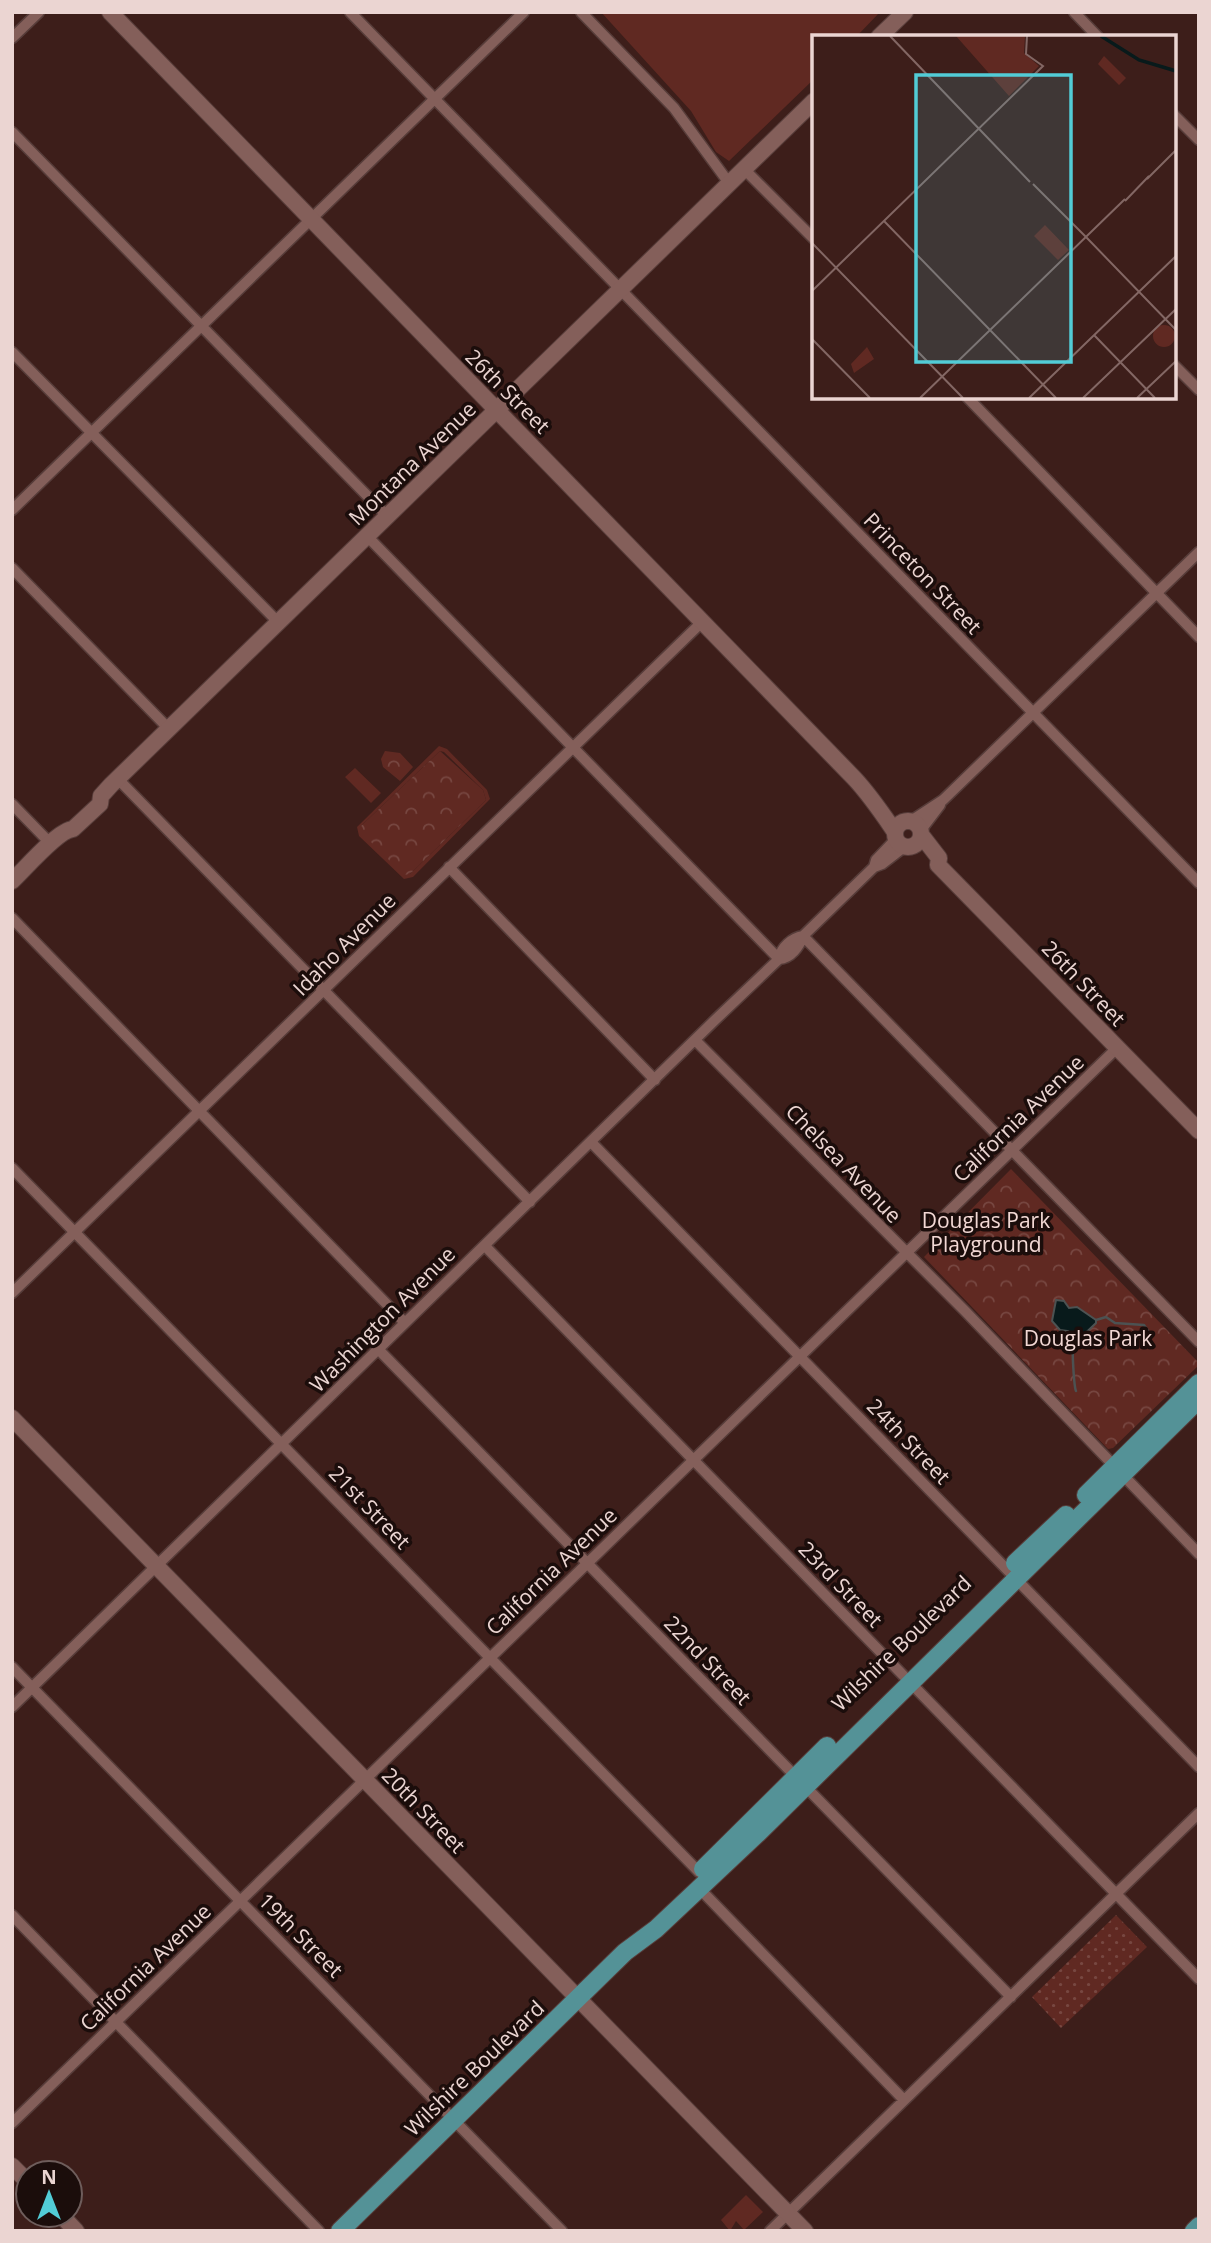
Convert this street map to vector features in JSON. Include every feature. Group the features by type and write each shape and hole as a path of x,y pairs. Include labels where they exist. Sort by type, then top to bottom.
{"main road":[{"name":"Wilshire Boulevard","path":"340,2231 578,1998 641,1938 656,1929 800,1781 1120,1471 1169,1421 1199,1383"},
{"name":"Wilshire Boulevard","path":"1169,1421 1199,1399"},
{"name":"Wilshire Boulevard","path":"641,1938 647,1921 696,1886"},
{"path":"1194,2231 1199,2226"}],"street":[{"path":"12,38 39,12"},
{"name":"26th Street","path":"110,12 876,802 885,804 932,865 939,865 1199,1131"},
{"name":"Princeton Street","path":"350,12 1199,883"},
{"path":"12,510 524,12"},
{"path":"581,12 674,108 729,183"},
{"path":"881,35 905,12"},
{"path":"1074,12 1096,35"},
{"name":"Montana Avenue","path":"12,881 67,829 73,829 100,804 101,796 118,779 812,103"},
{"path":"1176,117 1199,141"},
{"path":"12,132 387,516"},
{"path":"744,169 812,237"},
{"path":"12,352 278,622"},
{"path":"1176,367 1199,390"},
{"path":"969,399 1199,637"},
{"path":"367,536 779,959"},
{"name":"Washington Avenue","path":"12,1707 695,1040 779,959 786,958 800,944 803,936 874,867 876,860 908,834 1199,552"},
{"path":"12,568 169,729"},
{"name":"Idaho Avenue","path":"12,1293 702,622"},
{"path":"118,779 530,1202"},
{"path":"12,804 51,844"},
{"path":"449,867 655,1080"},
{"path":"12,918 405,1323"},
{"path":"803,936 1199,1342"},
{"name":"Chelsea Avenue","path":"695,1040 1199,1554"},
{"name":"California Avenue","path":"12,2123 1117,1048"},
{"name":"24th Street","path":"591,1142 1199,1767"},
{"name":"21st Street","path":"12,1168 489,1658 696,1886 904,2100"},
{"name":"23rd Street","path":"485,1245 1199,1979"},
{"name":"22nd Street","path":"377,1349 1011,1997"},
{"name":"20th Street","path":"12,1419 805,2231"},
{"name":"19th Street","path":"12,1667 562,2231"},
{"path":"770,2231 1199,1813"},
{"path":"12,1915 319,2231"}],"green space":[{"path":"601,12 880,12 858,35 812,35 812,81 729,161 716,152 691,111"},
{"path":"439,746 447,749 487,790 490,799 413,877 404,879 359,836 357,827","holes":["440,751 483,790 486,800 410,874 361,826"]},
{"path":"385,751 400,753 413,767 400,781 383,767 381,759"},
{"path":"440,751 483,790 486,800 410,874 404,875 362,833 361,826"},
{"path":"355,768 381,793 371,803 345,777"},
{"name":"Douglas Park","path":"1011,1169 1198,1362 1198,1366 1113,1448 1108,1449 924,1257"},
{"path":"1116,1915 1147,1947 1061,2028 1032,1997"},
{"path":"746,2195 763,2212 744,2230 736,2221 730,2231 721,2220"}],"shaded area":[{"path":"1056,1300 1064,1301 1069,1308 1077,1307 1096,1320 1073,1345 1065,1341 1068,1331 1060,1330 1052,1321"}],"waterway":[{"path":"1096,1320 1106,1317 1115,1323 1144,1325 1148,1331"},
{"path":"1073,1345 1076,1391"}],"park label":[{"name":"Douglas Park Playground","path":"986,1232"}]}
